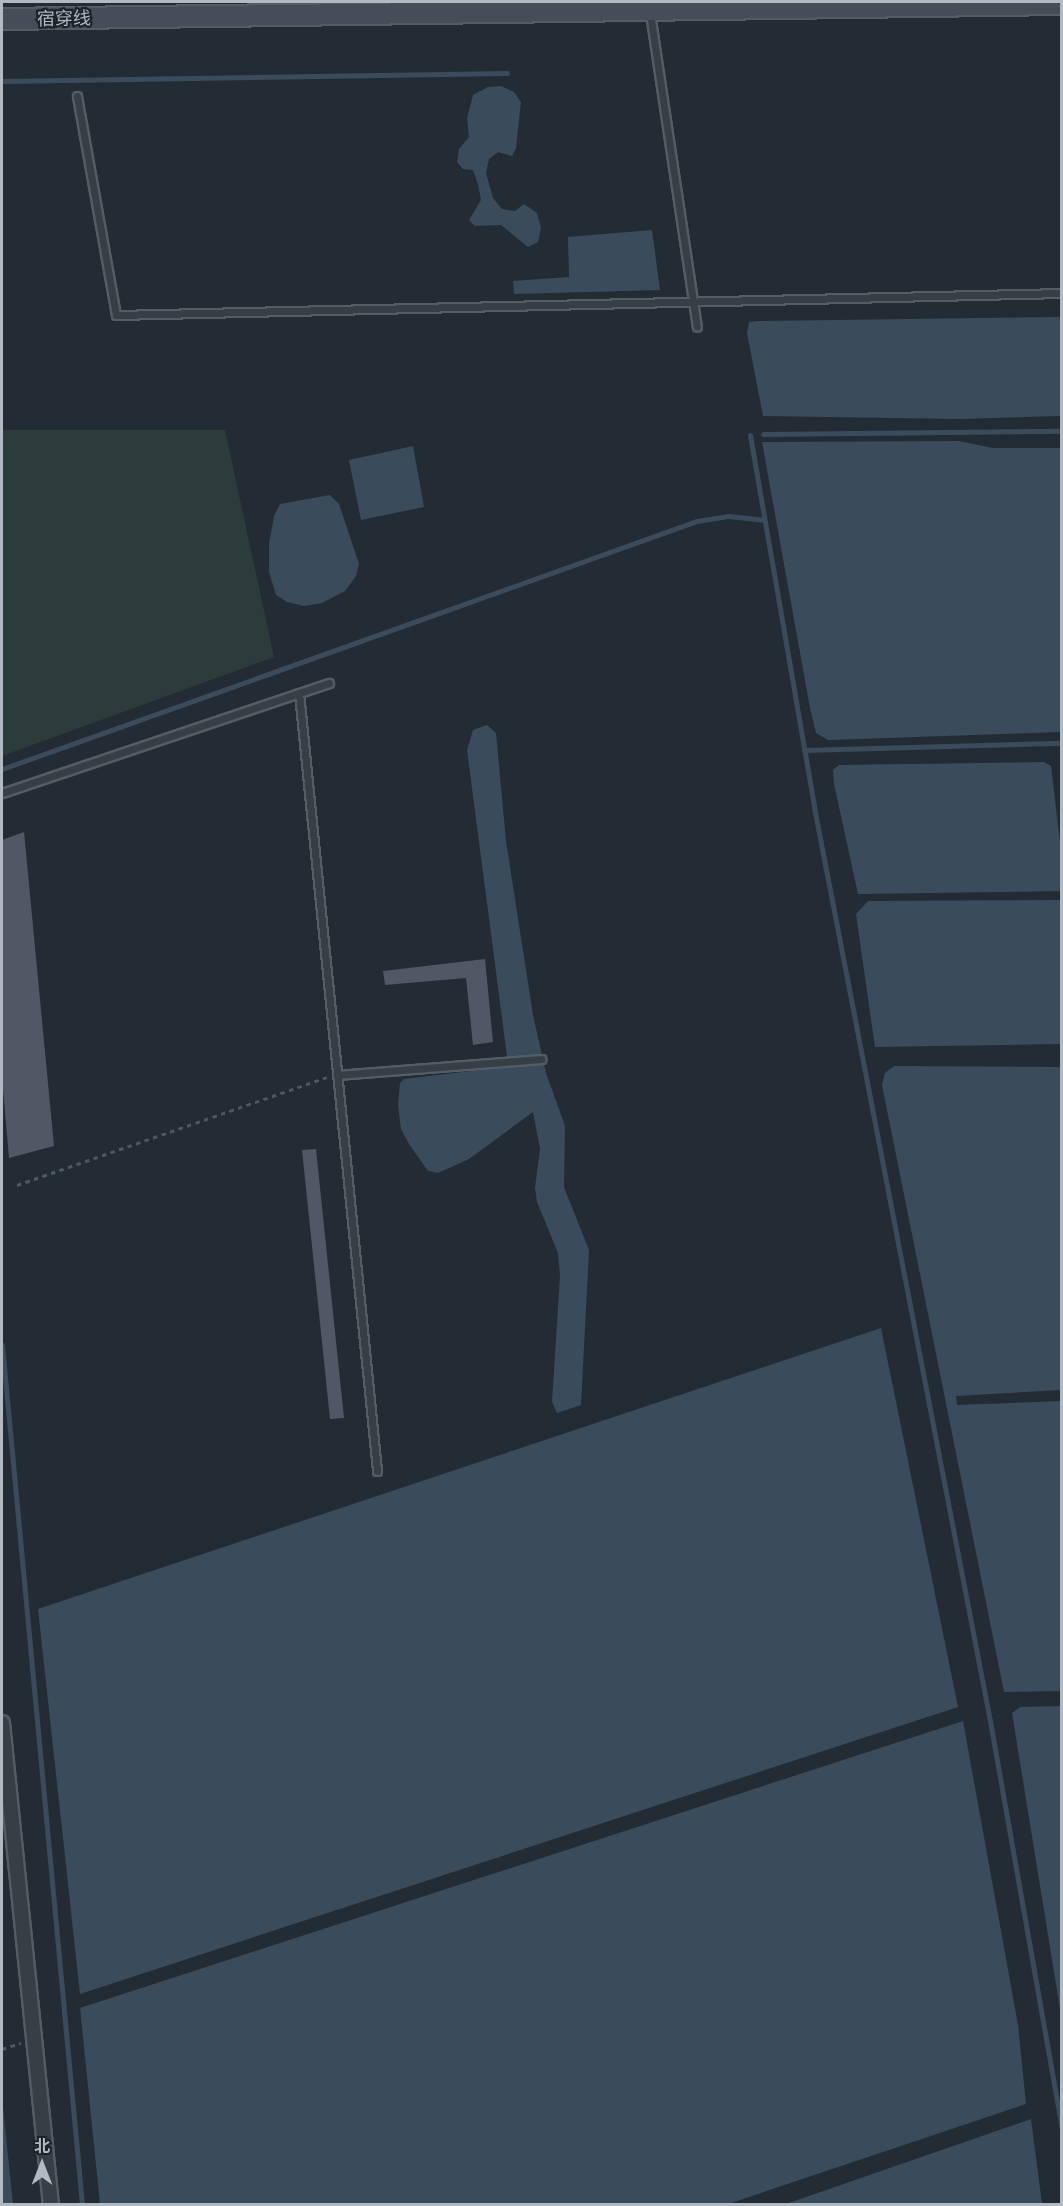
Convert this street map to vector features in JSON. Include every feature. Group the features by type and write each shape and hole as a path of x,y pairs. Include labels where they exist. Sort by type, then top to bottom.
{"main road":[{"name":"宿穿线","path":"2,19 649,6 1062,4"}],"street":[{"path":"2,1723 51,2205"}],"lane":[{"path":"649,6 697,326"},
{"path":"78,96 116,315 1062,293"},
{"path":"2,793 329,683"},
{"path":"299,693 377,1471"},
{"path":"337,1075 541,1059"}],"path":[{"path":"17,1185 299,1084 337,1075"}],"shaded area":[{"path":"2,430 225,430 274,657 2,756"}],"water":[{"path":"501,86 514,92 521,102 516,148 512,156 498,152 489,159 486,173 493,198 502,209 515,211 524,204 537,213 541,228 538,242 528,247 501,225 475,226 469,220 481,200 478,184 473,170 463,169 457,162 459,149 469,137 467,118 473,95 488,87"},
{"path":"652,230 660,290 514,294 513,281 569,277 568,237"},
{"path":"1061,317 1061,416 960,419 763,416 747,333 749,322 759,321"},
{"path":"959,441 993,448 1061,448 1061,732 828,740 816,733 810,708 762,442"},
{"path":"413,446 424,507 361,520 349,460"},
{"path":"330,495 339,504 359,564 356,576 345,591 322,603 304,606 287,602 276,595 269,572 269,544 274,516 280,504"},
{"path":"487,725 496,733 506,841 533,1015 546,1073 565,1126 564,1187 589,1250 581,1405 557,1413 552,1402 560,1276 558,1253 537,1202 535,1188 540,1149 533,1112 469,1159 438,1173 428,1171 409,1144 401,1129 398,1105 400,1083 404,1079 504,1067 507,1056 467,750 473,730"},
{"path":"1044,762 1051,766 1061,851 1061,891 858,894 834,784 833,770 839,765"},
{"path":"868,901 1062,901 1061,1044 875,1047 856,914"},
{"path":"894,1066 1061,1067 1061,1390 956,1396 957,1405 1061,1401 1061,1691 1004,1692 882,1085 885,1073"},
{"path":"881,1328 958,1707 80,1994 38,1609"},
{"path":"1062,1706 1061,2015 1012,1713 1020,1707"},
{"path":"963,1721 1018,2025 1026,2104 728,2204 100,2204 80,2008"},
{"path":"2,2098 13,2204 2,2204"},
{"path":"1031,2119 1042,2204 786,2204"}],"building":[{"path":"24,832 54,1146 9,1158 2,1077 2,840"},
{"path":"485,959 493,1042 473,1045 466,978 385,985 383,971"},
{"path":"316,1149 344,1418 330,1419 302,1150"}],"waterway":[{"path":"2,81 507,73"},
{"path":"763,434 1062,431"},
{"path":"750,435 814,807 990,1721 1062,2131"},
{"path":"2,769 697,521 728,516 764,520"},
{"path":"804,750 1062,743"},
{"path":"2,1345 82,2204"}]}
